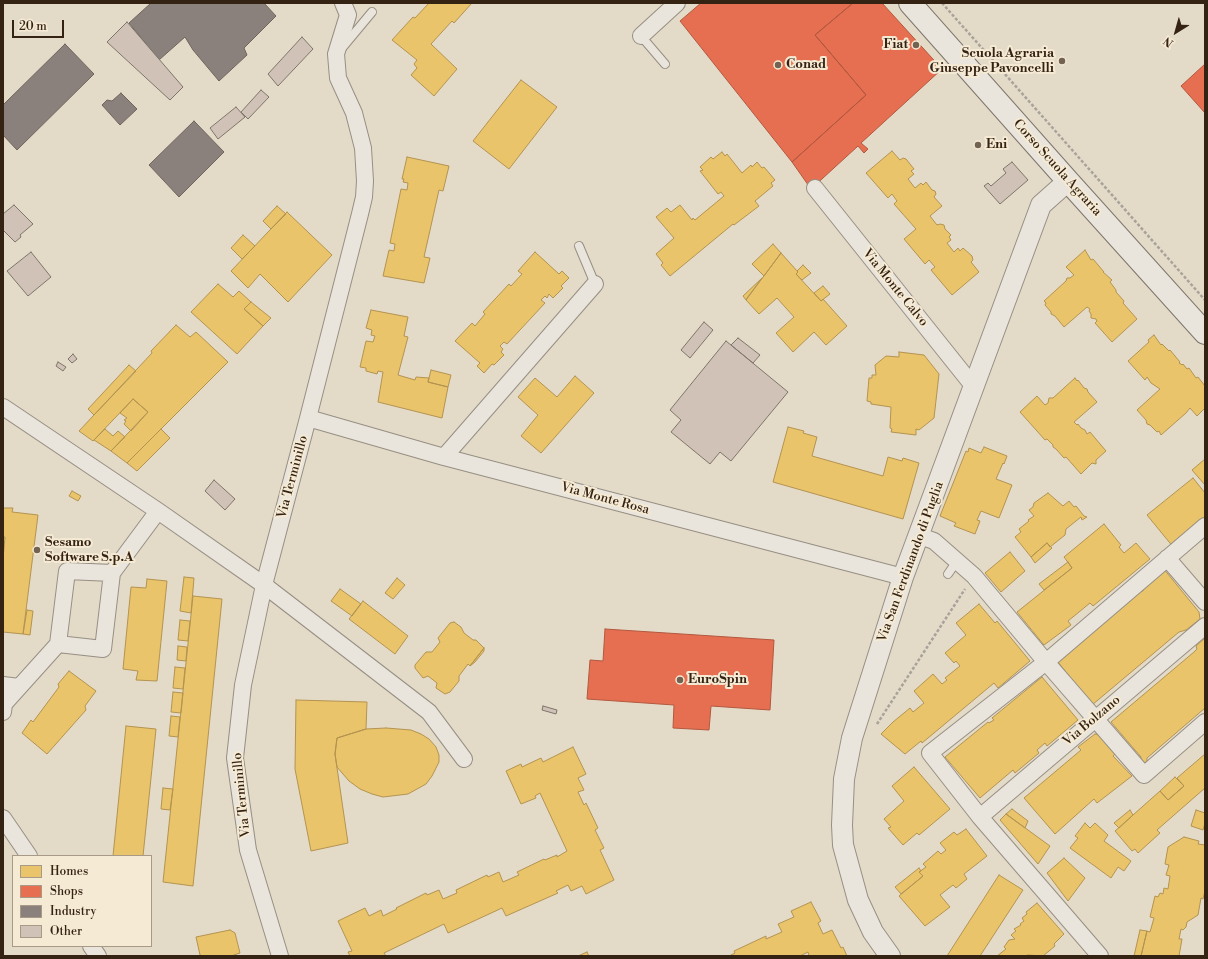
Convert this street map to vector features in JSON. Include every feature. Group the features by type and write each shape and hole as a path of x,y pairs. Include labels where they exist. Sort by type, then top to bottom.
{"main road":[{"name":"Corso Scuola Agraria","path":"910,3 1205,333"}],"street":[{"name":"Via Terminillo","path":"280,956 248,850 235,758 243,685 264,585 364,197 365,180 363,148 354,113 338,78 336,54 348,15 343,3"},
{"path":"641,36 677,3"},
{"name":"Via San Ferdinando di Puglia","path":"890,956 873,932 858,900 843,845 842,825 844,779 852,738 904,578 1041,205 1068,181"},
{"name":"Via Monte Calvo","path":"815,188 974,387"},
{"path":"444,457 595,284"},
{"path":"3,407 158,511 264,585 430,712 464,759"},
{"name":"Via Monte Rosa","path":"308,418 444,457 904,578"},
{"path":"58,644 103,649 112,573 158,511"},
{"path":"1100,956 980,817 930,753 1046,662 1205,526"},
{"path":"920,536 934,542 953,568 974,576 1144,775 1205,722"},
{"path":"1167,558 1205,602"},
{"path":"3,712 4,704 58,644 67,571 112,573"},
{"name":"Via Bolzano","path":"980,817 1205,626"},
{"path":"3,685 19,687"},
{"path":"3,818 28,855"},
{"path":"92,947 98,956"}],"lane":[{"path":"336,54 372,12"},
{"path":"641,36 665,64"},
{"path":"579,246 595,284"}],"path":[{"path":"942,3 1205,300"},
{"path":"852,738 869,737 974,576"}],"building: Homes":[{"path":"429,3 472,3 454,23 452,21 431,44 457,69 434,96 411,75 417,68 414,64 417,60 392,40 413,17 415,18"},
{"path":"521,80 557,107 509,169 473,141"},
{"path":"892,151 900,160 903,158 906,159 914,169 911,171 914,174 908,179 915,188 921,183 923,185 926,182 932,190 935,191 936,194 934,197 942,206 930,216 937,225 944,225 945,229 951,235 949,237 951,240 947,243 954,252 958,248 960,251 963,248 972,256 973,260 971,262 979,272 952,295 931,270 935,267 929,260 925,264 904,239 916,229 894,204 897,201 892,194 888,198 866,173"},
{"path":"722,152 725,156 727,154 742,173 757,162 762,168 764,167 775,180 771,183 773,186 755,201 759,206 734,225 733,224 670,276 661,265 663,263 656,254 674,238 656,217 667,208 671,212 680,205 692,220 693,218 695,220 724,196 721,192 718,194 700,171 703,170 700,167 711,157 713,159"},
{"path":"407,157 449,166 443,191 439,190 424,257 430,258 424,283 383,276 389,250 394,251 395,244 390,243 401,189 407,190 408,183 403,182 404,179 402,179"},
{"path":"277,206 286,214 271,229 263,221"},
{"path":"287,212 332,255 288,302 260,274 248,288 231,271"},
{"path":"243,235 255,246 242,259 231,248"},
{"path":"773,244 781,253 764,276 752,264"},
{"path":"1085,250 1091,260 1093,259 1103,272 1112,280 1110,282 1124,301 1123,303 1137,319 1112,342 1095,323 1097,321 1096,319 1091,318 1089,311 1090,309 1087,307 1064,327 1055,316 1051,314 1045,305 1046,303 1044,301 1066,281 1067,278 1074,275 1066,267"},
{"path":"535,252 559,274 562,271 569,278 561,286 563,288 553,298 549,294 547,298 545,296 541,300 545,303 507,344 504,342 500,346 503,349 501,352 504,355 494,365 492,364 484,373 477,366 480,363 455,341 472,323 475,326 485,314 483,312 509,284 511,286 522,274 518,271"},
{"path":"781,253 798,272 796,274 821,301 823,299 847,326 826,345 814,332 793,352 776,333 794,317 777,298 759,314 746,300"},
{"path":"803,265 811,273 802,280 796,274"},
{"path":"762,278 747,298 746,300 743,296"},
{"path":"218,284 233,297 239,291 251,302 244,309 263,326 237,354 191,312"},
{"path":"823,286 830,294 821,301 814,293"},
{"path":"251,302 271,318 263,326 244,309"},
{"path":"371,310 408,317 404,336 408,337 398,375 415,380 416,377 429,378 428,382 448,387 442,418 378,402 383,372 378,371 377,374 366,371 366,368 360,367 366,341 373,342 375,336 371,335 372,330 366,328"},
{"path":"176,325 190,337 196,332 228,362 127,463 111,451 148,412 133,399 93,441 79,431"},
{"path":"1154,335 1161,345 1162,344 1169,351 1170,350 1180,362 1179,363 1182,365 1183,364 1187,369 1189,368 1196,378 1198,377 1205,386 1205,408 1197,416 1190,408 1161,435 1159,431 1157,432 1147,424 1146,420 1137,410 1160,389 1151,383 1147,377 1145,380 1128,361 1149,342 1148,340"},
{"path":"899,352 924,355 939,374 934,418 919,430 916,429 916,435 891,432 891,407 871,404 871,402 867,401 869,378 872,378 872,375 876,375 875,365 886,356 899,357"},
{"path":"129,365 136,371 94,415 88,409"},
{"path":"431,370 451,375 448,387 428,382"},
{"path":"575,376 594,393 541,453 521,436 538,415 518,397 535,378 557,397"},
{"path":"1075,378 1084,388 1087,389 1097,402 1074,422 1085,430 1087,434 1090,432 1106,451 1096,460 1096,464 1092,463 1081,474 1066,457 1064,458 1053,447 1047,439 1045,440 1020,412 1037,396 1045,405 1048,403 1049,398 1053,398"},
{"path":"133,399 148,412 131,431 124,424 126,421 124,420 127,418 120,413"},
{"path":"788,427 804,431 803,433 817,437 812,456 883,476 888,457 902,461 903,458 919,463 903,519 773,482"},
{"path":"105,429 113,436 118,431 125,437 111,451 94,440"},
{"path":"161,429 170,438 137,471 127,463"},
{"path":"984,447 1007,456 996,479 1012,485 999,518 981,511 977,520 980,521 975,534 954,526 956,523 940,516 966,451 968,452 969,448 981,453"},
{"path":"1205,459 1205,485 1192,470"},
{"path":"1193,478 1205,493 1205,523 1174,548 1147,515"},
{"path":"72,491 81,496 78,501 69,496"},
{"path":"1048,493 1063,506 1069,501 1074,507 1076,506 1084,516 1087,517 1082,520 1081,517 1066,529 1065,535 1050,547 1047,543 1031,557 1015,537 1021,532 1019,529 1034,516 1029,510 1033,507 1034,503"},
{"path":"3,508 13,508 12,512 38,515 23,634 3,632 3,559 5,537 3,537"},
{"path":"1104,524 1121,545 1119,547 1124,553 1136,543 1150,559 1093,606 1090,603 1068,621 1071,625 1044,645 1017,612 1072,568 1064,557"},
{"path":"1047,543 1052,548 1035,563 1031,557"},
{"path":"1010,552 1025,571 1001,592 985,573"},
{"path":"1068,562 1072,568 1044,590 1039,584"},
{"path":"1163,568 1199,612 1200,619 1186,630 1179,632 1092,705 1058,662 1133,592 1143,591 1145,581"},
{"path":"184,577 194,578 191,613 180,611"},
{"path":"397,578 405,585 393,599 385,593"},
{"path":"147,579 167,581 157,681 136,680 138,671 123,669 131,587 146,588"},
{"path":"340,589 361,604 352,616 331,601"},
{"path":"193,596 222,599 193,886 163,882"},
{"path":"363,601 408,636 395,654 349,619"},
{"path":"979,604 995,623 997,621 1030,661 998,688 994,683 922,743 921,741 905,754 881,734 910,708 913,712 924,703 914,691 933,674 942,684 947,680 945,678 960,666 956,661 954,663 945,653 966,635 956,623"},
{"path":"27,610 33,611 30,635 23,634"},
{"path":"180,620 190,621 188,641 178,640"},
{"path":"454,622 461,627 464,633 473,640 476,640 484,648 470,666 468,664 459,676 459,681 450,692 445,694 436,688 437,683 428,676 423,678 415,668 415,665 426,652 432,652 440,642 438,638 450,623"},
{"path":"1205,638 1205,708 1147,758 1147,762 1143,763 1141,757 1111,722 1194,652 1197,649 1196,646"},
{"path":"178,646 187,647 186,661 177,660"},
{"path":"484,648 484,651 470,666"},
{"path":"175,667 185,668 183,689 173,688"},
{"path":"69,671 96,691 85,706 86,710 47,754 22,733 31,720 33,722 59,687 58,684"},
{"path":"1042,677 1078,720 1047,746 1045,743 1037,750 1039,753 1015,773 1013,770 980,798 945,757 988,722 989,723 994,720 992,718"},
{"path":"173,692 183,693 181,713 171,712"},
{"path":"296,700 367,702 366,729 337,738 335,754 348,843 311,851 295,769"},
{"path":"171,716 180,717 178,737 169,736"},
{"path":"126,726 156,729 143,855 113,855"},
{"path":"386,728 411,730 421,734 429,739 436,747 439,755 439,762 426,784 408,794 383,797 372,794 360,789 349,781 337,767 335,754 337,738 366,729"},
{"path":"1095,734 1099,735 1115,754 1113,756 1132,776 1097,803 1094,799 1055,834 1024,798 1081,750 1078,747"},
{"path":"573,747 586,774 578,778 584,790 578,792 584,805 586,803 598,828 595,830 604,848 600,850 614,880 586,894 582,886 571,891 568,885 556,891 558,893 506,916 502,908 448,933 444,924 384,953 386,956 350,956 348,952 352,951 338,921 365,908 369,916 381,910 383,916 426,893 427,895 439,890 443,899 457,893 456,890 487,875 488,877 499,872 503,882 519,875 517,872 544,859 545,860 557,855 557,857 567,851 540,793 535,796 536,798 521,804 506,771 521,764 522,767 541,758 543,762"},
{"path":"1205,754 1205,788 1157,830 1160,833 1138,853 1135,849 1132,851 1115,831 1160,791 1168,800 1184,786 1177,778"},
{"path":"914,767 950,809 919,835 917,833 903,845 888,828 891,827 884,819 904,801 892,786"},
{"path":"1175,777 1184,786 1168,800 1160,791"},
{"path":"163,788 173,789 170,810 161,809"},
{"path":"1012,809 1028,821 1025,828 1006,814"},
{"path":"1130,810 1133,815 1119,828 1114,823"},
{"path":"1196,810 1205,813 1203,830 1191,826"},
{"path":"1006,814 1050,846 1038,864 1000,820"},
{"path":"1085,823 1090,828 1095,823 1108,835 1104,841 1131,861 1124,871 1118,867 1111,878 1070,848 1078,838 1075,836"},
{"path":"966,829 987,856 964,874 967,879 956,888 953,885 940,895 950,907 925,926 899,896 923,876 919,872 926,867 923,864 938,851 941,854 946,850 940,843 954,832 957,835"},
{"path":"1184,837 1199,841 1198,844 1205,845 1205,891 1203,899 1201,898 1198,915 1187,922 1186,927 1183,930 1181,929 1179,939 1182,939 1179,956 1141,956 1147,931 1150,932 1154,918 1150,917 1155,896 1158,897 1160,893 1163,894 1164,888 1168,889 1170,876 1166,875 1169,865 1165,864 1168,847"},
{"path":"1064,858 1085,878 1068,901 1047,873"},
{"path":"919,868 921,871 919,872 923,876 901,894 895,887"},
{"path":"999,875 1023,890 980,956 947,956"},
{"path":"811,902 821,921 818,923 823,934 832,930 847,956 809,956 808,952 800,956 729,956 735,953 734,951 766,936 766,939 782,932 778,924 794,917 791,911"},
{"path":"1037,903 1064,934 1054,944 1055,946 1043,956 997,956 1006,949 1004,947 1009,940 1015,939 1011,935 1016,931 1014,929 1021,925 1020,924 1024,921 1022,918 1027,914 1026,912"},
{"path":"230,930 235,933 240,953 231,956 200,955 196,937"},
{"path":"1140,930 1147,931 1141,956 1134,956"},
{"path":"587,952 589,956 578,956"}],"building: Shops":[{"name":"Conad","path":"701,3 853,3 815,35 866,95 792,162 680,21"},
{"path":"853,3 882,3 942,69 861,143 868,149 864,153 858,146 811,189 792,162 866,95 815,35"},
{"path":"1205,64 1205,113 1181,86"},
{"name":"EuroSpin","path":"605,629 774,640 770,710 711,706 709,730 673,728 674,705 587,699 590,660 603,661"}],"building: Industry":[{"path":"151,3 264,3 276,16 244,48 247,55 219,81 193,50 185,37 159,60 129,23"},
{"path":"65,44 94,74 17,150 3,135 3,105"},
{"path":"121,93 137,109 120,125 102,105 107,100 112,101"},
{"path":"194,121 224,152 179,197 149,165"}],"building: Other":[{"path":"127,22 183,87 170,100 107,42"},
{"path":"302,37 313,49 278,86 268,74"},
{"path":"261,90 269,97 248,119 241,112"},
{"path":"236,107 245,117 218,139 210,128"},
{"path":"1012,162 1028,180 1000,204 984,186 988,183 991,186 1006,173 1003,169"},
{"path":"14,205 33,224 20,235 21,237 15,242 3,230 3,214"},
{"path":"31,252 51,277 28,296 7,271"},
{"path":"704,322 713,330 690,358 681,350"},
{"path":"738,338 760,355 753,363 731,345"},
{"path":"726,341 788,392 731,461 720,452 710,464 671,432 681,420 670,410"},
{"path":"73,354 77,359 72,363 68,359"},
{"path":"58,362 66,367 63,371 56,366"},
{"path":"214,480 235,499 225,510 205,491"},
{"path":"543,706 557,710 556,714 542,710"}],"place":[{"name":"Fiat","path":"916,45"},
{"name":"Scuola Agraria Giuseppe Pavoncelli","path":"1062,61"},
{"name":"Conad","path":"778,65"},
{"name":"Eni","path":"978,145"},
{"name":"Sesamo Software S.p.A","path":"37,550"},
{"name":"EuroSpin","path":"680,680"}]}
